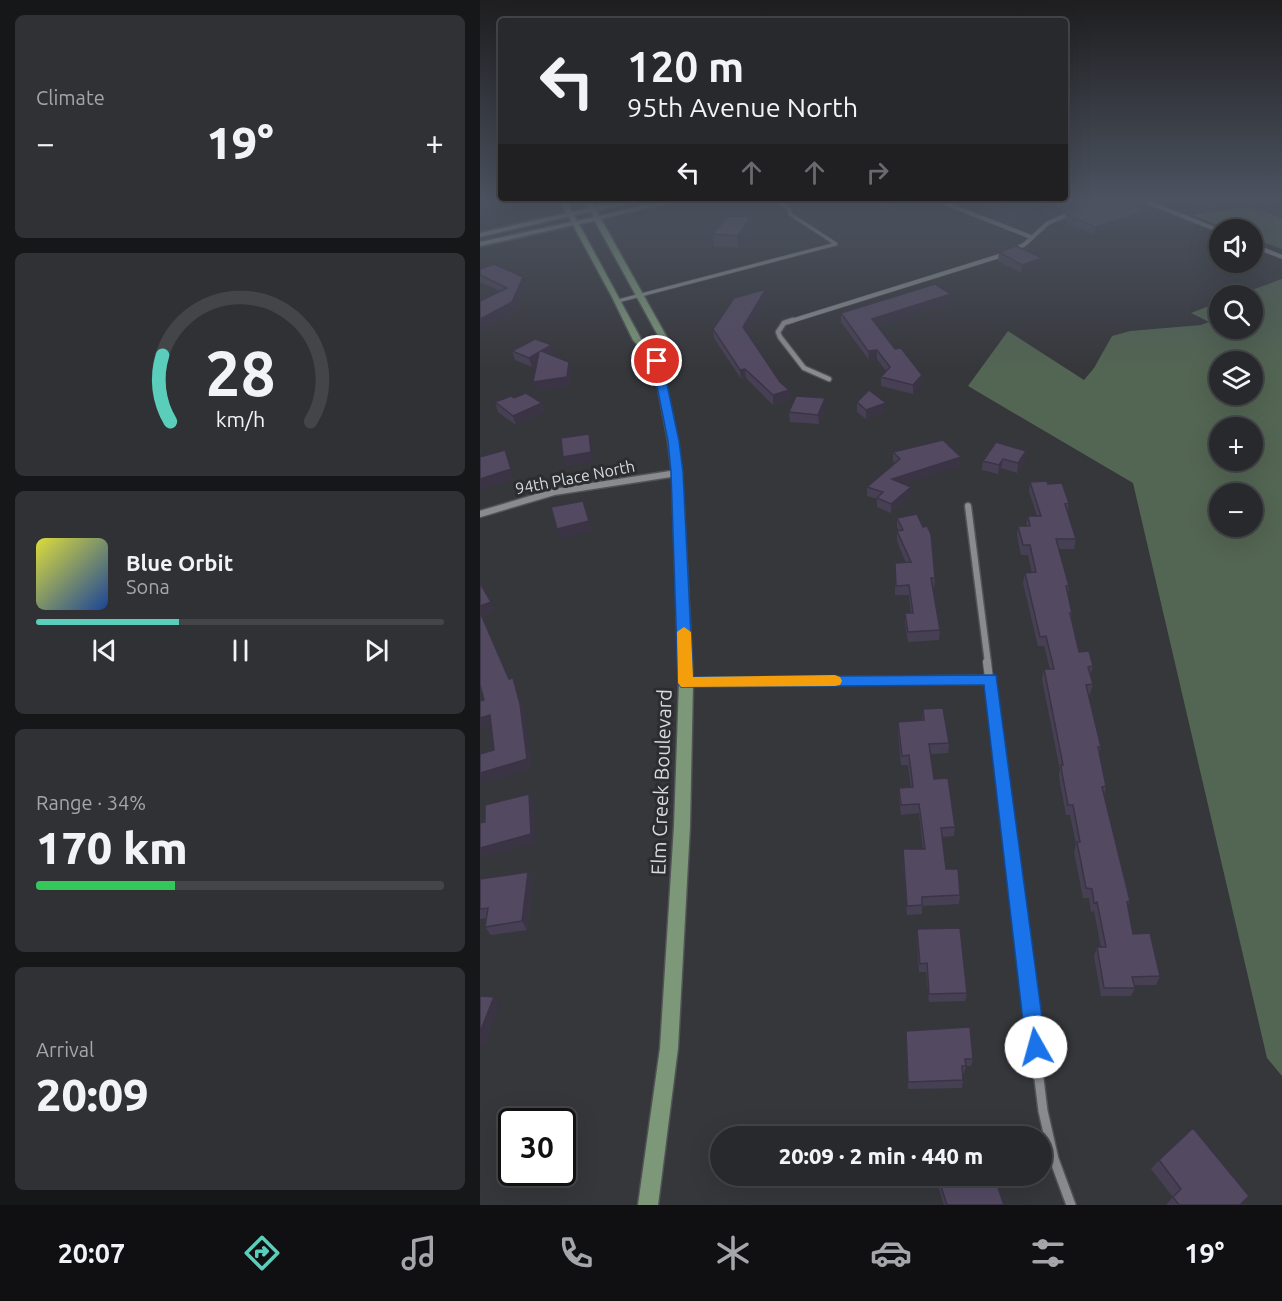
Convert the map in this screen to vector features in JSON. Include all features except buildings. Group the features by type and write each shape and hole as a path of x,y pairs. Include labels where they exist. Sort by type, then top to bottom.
{"main road":[{"path":"594,257 637,340 657,361"},
{"name":"Elm Creek Boulevard","path":"618,257 665,341 657,361 674,441 677,472 686,683 682,826 669,1048 648,1205"}],"street":[{"path":"829,379 804,368 780,337 780,327 784,323 997,257"},
{"name":"94th Place North","path":"480,514 554,492 677,472"},
{"path":"968,506 1045,1122 1058,1177 1071,1205"},
{"path":"686,683 991,679"}],"lane":[{"path":"618,301 786,257"}],"green space":[{"path":"1282,279 1282,1076 1267,1058 1133,483 968,386 1008,331 1084,380 1094,368 1112,336 1130,331 1201,325 1209,322 1209,339 1263,339 1263,286"},
{"path":"1209,306 1209,322 1191,313"}],"slow traffic":[{"path":"684,632 686,683 835,681"}],"route":[{"path":"657,361 674,441 677,472 686,683 991,679 1036,1047"}]}
